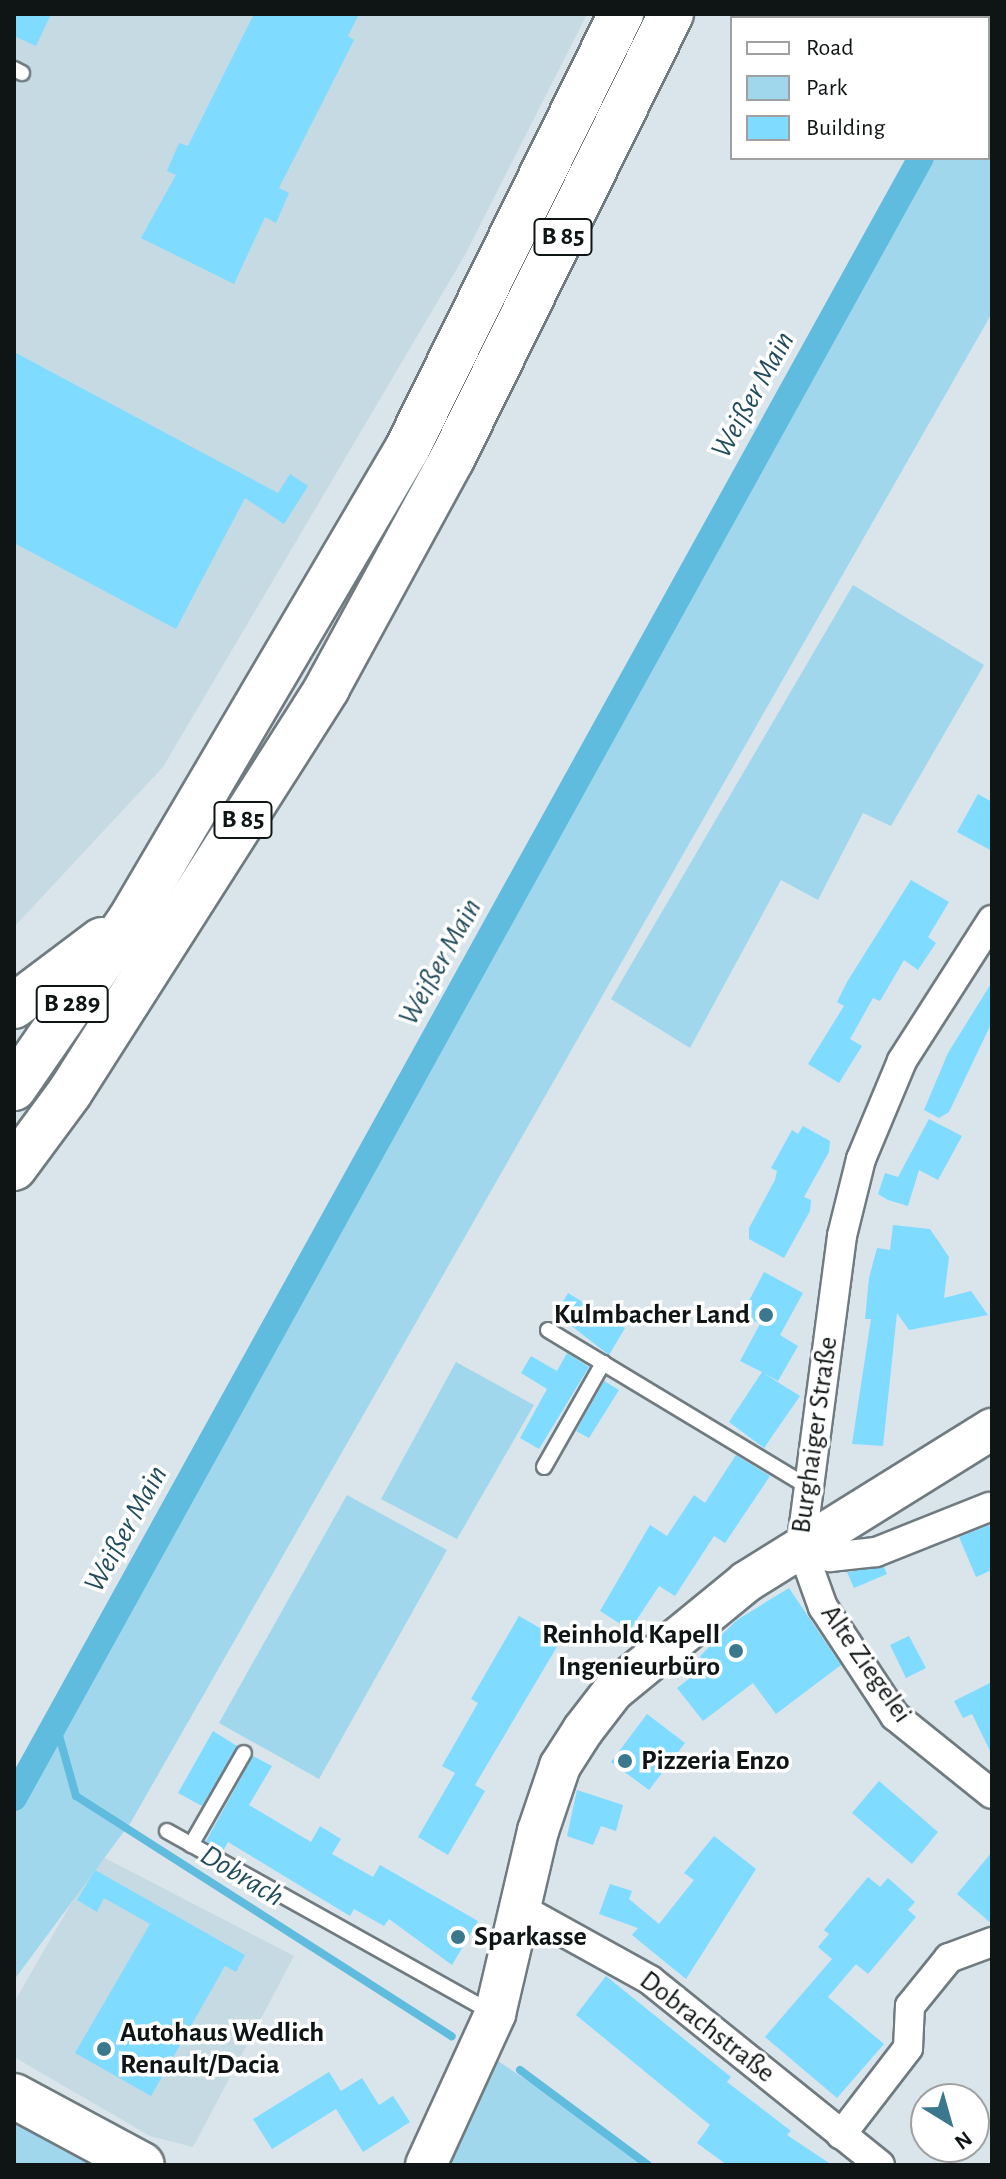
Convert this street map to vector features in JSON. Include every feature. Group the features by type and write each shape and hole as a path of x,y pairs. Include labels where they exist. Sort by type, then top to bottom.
{"main road":[{"name":"B 85","path":"130,920 407,449 621,14"},
{"name":"B 85","path":"14,1168 70,1092 327,688 452,459 671,14"},
{"path":"14,1006 130,920"},
{"name":"B 289","path":"14,1088 130,920"},
{"path":"14,2096 142,2165"}],"street":[{"name":"Burghaiger Straße","path":"425,2163 495,2014 560,1766 606,1701 666,1646 801,1546 842,1236 861,1159 902,1061 992,920"},
{"path":"801,1546 992,1429"},
{"path":"801,1546 830,1557 876,1552 991,1508"},
{"name":"Alte Ziegelei","path":"801,1546 823,1607 895,1716 992,1794"},
{"name":"Dobrachstraße","path":"522,1909 650,1980 880,2165"},
{"path":"841,2135 908,2048 910,2006 949,1958 992,1942"}],"lane":[{"path":"649,63 693,14"},
{"path":"548,1330 810,1488"},
{"path":"544,1467 603,1363"},
{"path":"191,1845 244,1753"},
{"path":"167,1831 495,2014"}],"shaded area":[{"path":"14,14 587,14 465,255 163,767 14,927"},
{"path":"99,1855 294,1956 193,2147 150,2136 14,2057 16,1999"}],"green space":[{"path":"992,34 992,313 131,1822 14,1980 14,1812 923,160 990,160"},
{"path":"853,585 984,665 891,826 863,813 818,900 781,880 690,1048 611,999"},
{"path":"456,1362 534,1405 457,1539 381,1499"},
{"path":"347,1495 447,1550 319,1779 219,1723"},
{"path":"480,2049 654,2165 428,2165"},
{"path":"14,2097 138,2165 14,2165"}],"building":[{"path":"14,14 51,14 36,46 14,36"},
{"path":"254,14 359,14 348,36 354,40 279,188 289,193 276,223 265,217 234,284 141,238 176,175 167,171 179,143 188,146"},
{"path":"14,352 278,493 290,474 308,486 284,524 245,498 176,629 14,543"},
{"path":"978,794 992,802 992,851 957,832"},
{"path":"911,880 949,902 928,937 936,943 918,970 904,960 880,1001 873,998 850,1039 862,1046 839,1083 808,1064 844,1006 837,1002 847,982"},
{"path":"992,982 992,1022 949,1112 939,1118 924,1110 948,1053"},
{"path":"929,1119 962,1136 938,1180 919,1170 908,1206 888,1200 878,1194 885,1173 898,1177"},
{"path":"803,1126 830,1141 829,1152 804,1197 811,1200 810,1211 784,1258 749,1239 749,1228 775,1180 777,1171 771,1168 792,1130 798,1134"},
{"path":"893,1225 930,1229 949,1257 944,1298 971,1291 988,1315 909,1330 897,1313 883,1446 852,1444 871,1319 865,1319 869,1278 877,1248 890,1250"},
{"path":"764,1272 803,1293 780,1335 798,1346 778,1381 763,1373 800,1396 764,1448 729,1422 762,1372 740,1361 760,1324 742,1314"},
{"path":"568,1293 625,1328 609,1355 556,1314"},
{"path":"567,1353 589,1367 539,1449 520,1438 547,1389 521,1373 531,1356 557,1371"},
{"path":"604,1381 619,1390 589,1438 576,1431"},
{"path":"736,1455 770,1476 725,1543 714,1536 675,1596 659,1586 630,1630 600,1611 650,1525 667,1536 694,1495 705,1503"},
{"path":"992,1524 992,1570 976,1577 959,1537"},
{"path":"884,1567 887,1574 854,1588 847,1572"},
{"name":"Reinhold Kapell Ingenieurbüro","path":"789,1588 841,1665 776,1714 753,1683 703,1721 677,1688 707,1665 700,1656 737,1620"},
{"path":"519,1616 561,1640 475,1785 485,1791 448,1855 418,1837 455,1773 442,1766 478,1703 471,1699"},
{"path":"909,1636 926,1668 906,1678 890,1645"},
{"path":"992,1682 992,1755 972,1714 963,1718 954,1701"},
{"path":"647,1714 685,1743 649,1790 611,1762"},
{"path":"213,1731 237,1746 202,1806 178,1793"},
{"path":"253,1756 272,1766 249,1805 311,1842 320,1826 341,1839 332,1854 373,1877 380,1865 478,1921 452,1965 389,1919 384,1926 354,1909 350,1916 228,1842 223,1851 206,1841"},
{"path":"879,1781 938,1832 912,1864 852,1813"},
{"path":"577,1790 623,1805 616,1831 601,1826 593,1845 567,1836"},
{"path":"714,1836 756,1869 686,1979 632,1935 638,1928 599,1914 610,1884 632,1891 629,1899 659,1924 694,1880 684,1873"},
{"path":"992,1852 992,1924 957,1894"},
{"path":"95,1870 245,1955 236,1972 225,1966 151,2096 75,2053 150,1924 104,1898 97,1912 77,1900"},
{"path":"868,1877 880,1887 888,1878 915,1902 908,1910 916,1917 868,1974 856,1964 828,1997 884,2044 837,2098 765,2037 832,1959 818,1947 829,1934 824,1930"},
{"path":"606,1976 731,2077 727,2082 791,2131 787,2135 832,2165 727,2165 697,2143 710,2125 576,2015"},
{"path":"329,2072 341,2091 362,2078 379,2105 393,2096 410,2122 363,2152 336,2109 272,2149 253,2119"}],"waterway":[{"name":"Weißer Main","path":"990,34 992,30"},
{"name":"Weißer Main","path":"14,1798 920,160"},
{"name":"Dobrach","path":"55,1721 76,1796 452,2036"},
{"name":"Dobrach","path":"520,2070 648,2165"}],"place":[{"name":"Kulmbacher Land","path":"766,1315"},
{"name":"Reinhold Kapell Ingenieurbüro","path":"736,1651"},
{"name":"Pizzeria Enzo","path":"625,1761"},
{"name":"Sparkasse","path":"458,1937"},
{"name":"Autohaus Wedlich Renault/Dacia","path":"104,2049"}]}
